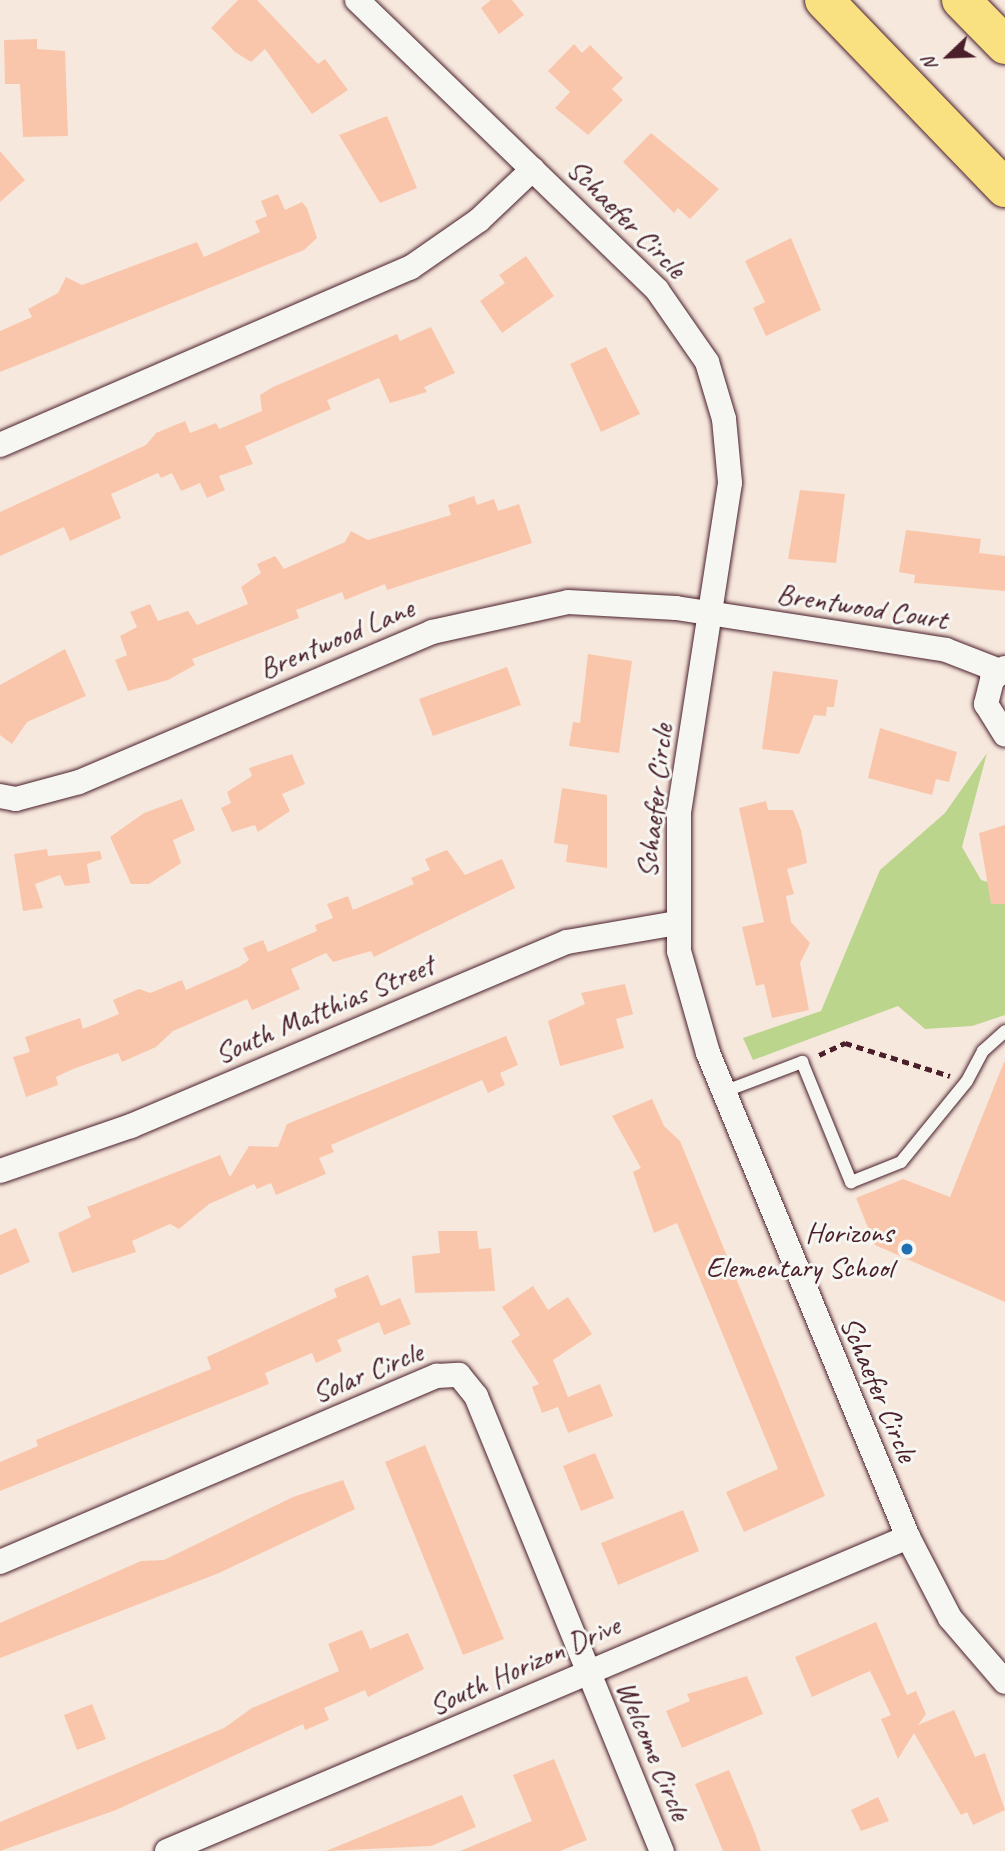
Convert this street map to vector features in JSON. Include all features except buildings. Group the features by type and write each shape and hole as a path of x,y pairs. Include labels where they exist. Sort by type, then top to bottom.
{"highway":[{"path":"824,0 1005,188"},
{"path":"961,0 1005,45"}],"street":[{"name":"Schaefer Circle","path":"357,0 657,290 707,362 724,419 730,483 679,811 677,923 688,988 723,1092 908,1537 950,1618 1005,1682"},
{"path":"0,445 410,268 479,220 533,169"},
{"name":"Brentwood Lane","path":"0,796 16,799 79,782 432,632 485,616 568,602 711,614"},
{"name":"Brentwood Court","path":"711,614 946,650 1003,669 986,704 1005,735"},
{"name":"South Matthias Street","path":"0,1171 131,1126 567,942 677,923"},
{"name":"Solar Circle","path":"0,1562 437,1376 459,1375 475,1396 587,1673"},
{"name":"South Horizon Drive","path":"167,1851 908,1537"},
{"name":"Welcome Circle","path":"587,1673 662,1851"}],"lane":[{"path":"723,1092 802,1062 851,1182 901,1162 967,1081 983,1051 1005,1031"}],"path":[{"path":"802,1062 845,1043 967,1081"}],"green space":[{"path":"987,753 962,847 981,880 1005,887 1005,1015 972,1026 925,1029 898,1006 753,1060 743,1038 821,1011 880,870 945,813"}],"place":[{"name":"Horizons Elementary School","path":"907,1249"}]}
